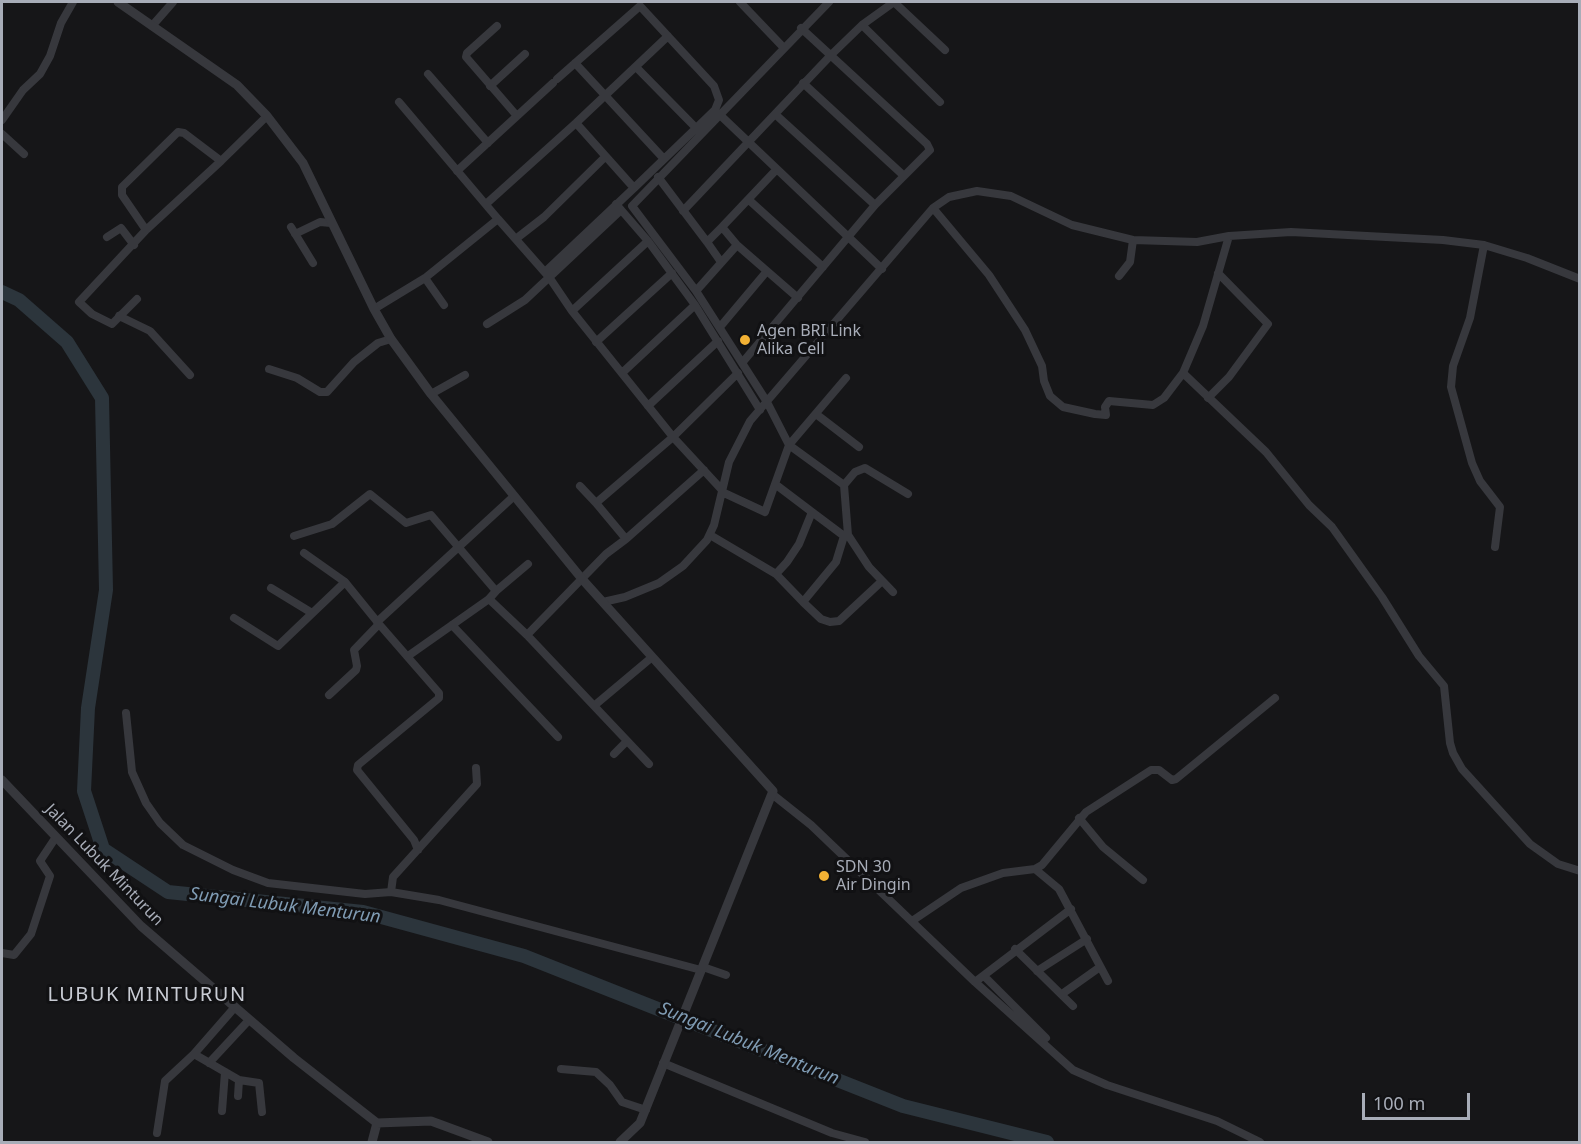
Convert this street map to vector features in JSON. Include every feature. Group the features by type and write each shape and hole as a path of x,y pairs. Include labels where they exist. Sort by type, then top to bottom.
{"street":[{"path":"2,120 23,90 40,74 50,56 61,22 73,2"},
{"path":"118,2 237,85 267,116 303,163 374,309 391,339 431,394 582,579 770,787 772,794 811,825 1059,1060 1084,1076 1217,1121 1260,1143"},
{"path":"152,26 173,2"},
{"path":"740,2 783,47"},
{"path":"829,2 801,28 632,206 720,327 767,402 789,445 844,485"},
{"path":"683,211 831,55 862,25 894,2 945,50"},
{"path":"457,171 639,6 718,93 715,110 634,188 619,207 547,275 525,300 487,324"},
{"path":"862,25 939,102"},
{"path":"496,26 466,55 517,116"},
{"path":"742,363 875,205 903,175 929,153 929,146 801,28"},
{"path":"486,204 668,36"},
{"path":"490,86 525,54"},
{"path":"575,63 664,159"},
{"path":"636,67 696,128"},
{"path":"428,74 488,143"},
{"path":"803,83 903,175"},
{"path":"399,102 498,219 517,238 596,342 673,437 722,491 765,512 789,445 846,378"},
{"path":"719,114 882,269"},
{"path":"775,114 875,205"},
{"path":"137,298 115,322 110,324 84,308 79,300 146,230 267,116"},
{"path":"576,123 634,188"},
{"path":"146,230 121,190 178,132 184,133 221,161"},
{"path":"2,134 24,154"},
{"path":"517,238 544,216 605,157"},
{"path":"707,242 776,170"},
{"path":"658,177 722,262"},
{"path":"603,602 625,597 659,583 683,566 710,535 739,439 760,410 933,208 948,197 977,191 1011,196 1072,225 1133,240 1188,242 1229,236 1322,232 1484,245 1527,258 1580,279"},
{"path":"749,200 823,267"},
{"path":"619,207 648,241 695,305 760,410"},
{"path":"933,208 989,275 1025,330 1042,366 1046,388 1056,402 1063,407 1106,415 1105,406 1109,401 1157,404 1183,373 1203,326 1229,236"},
{"path":"374,309 425,278 498,219"},
{"path":"313,263 293,230 320,222 331,223"},
{"path":"722,227 736,245 798,297"},
{"path":"107,237 121,228 134,245"},
{"path":"1119,276 1130,262 1133,240"},
{"path":"572,311 648,241"},
{"path":"696,291 736,245"},
{"path":"1484,245 1470,318 1453,366 1451,387 1472,463 1480,481 1500,507 1495,547"},
{"path":"720,327 767,271"},
{"path":"596,342 672,273"},
{"path":"1208,398 1229,376 1268,324 1218,273"},
{"path":"425,278 444,305"},
{"path":"622,373 695,305"},
{"path":"119,316 150,331 190,375"},
{"path":"269,369 297,378 320,392 327,392 354,362 378,344 391,339"},
{"path":"648,406 718,340"},
{"path":"596,503 673,437 738,373"},
{"path":"1183,373 1266,452 1309,505 1332,528 1382,597 1419,656 1440,678 1446,692 1453,753 1462,769 1530,844 1558,864 1580,872"},
{"path":"431,394 465,375"},
{"path":"816,414 859,447"},
{"path":"802,602 836,562 846,536 844,485 855,472 865,468 908,494"},
{"path":"527,634 606,554 704,470"},
{"path":"775,484 846,536 869,567 893,592"},
{"path":"580,486 626,539"},
{"path":"294,536 332,524 370,494 406,523 428,514 434,516 496,591"},
{"path":"329,695 356,670 354,650 378,623 513,497"},
{"path":"776,574 799,544 812,512"},
{"path":"710,535 776,574 821,619 830,622 839,621 882,581"},
{"path":"304,553 345,582 438,691 439,697 358,765 357,770 403,826 418,850"},
{"path":"408,656 489,599 528,564"},
{"path":"234,618 276,646 345,582"},
{"path":"272,588 312,613"},
{"path":"489,599 527,634 596,705 626,742 649,764"},
{"path":"452,625 558,737"},
{"path":"596,705 651,658"},
{"path":"912,921 961,888 1003,873 1035,869 1048,860 1079,818 1100,802 1151,770 1159,770 1172,780 1176,779 1275,698"},
{"path":"126,713 132,772 146,803 160,823 183,845 233,870 268,883 365,894 391,892 497,914 726,975"},
{"path":"614,754 626,742"},
{"path":"391,892 393,877 477,784 476,768"},
{"name":"Jalan Lubuk Minturun","path":"2,780 123,910 249,1020 377,1123"},
{"path":"622,1142 635,1130 646,1110 664,1059 772,794"},
{"path":"1079,818 1103,847 1143,880"},
{"path":"2,953 14,955 31,934 50,876 40,861 56,837"},
{"path":"1035,869 1059,889 1108,981"},
{"path":"975,982 1015,949 1071,909"},
{"path":"1037,971 1087,939"},
{"path":"1015,949 1073,1006"},
{"path":"1062,994 1100,967"},
{"path":"984,976 1046,1038"},
{"path":"157,1132 165,1081 194,1054 235,1007"},
{"path":"209,1064 249,1020"},
{"path":"194,1054 239,1080 261,1085 262,1112"},
{"path":"664,1059 832,1133 865,1143"},
{"path":"561,1069 596,1072 610,1085 622,1102 646,1110"},
{"path":"222,1111 225,1072"},
{"path":"238,1096 239,1080"},
{"path":"372,1143 377,1123 431,1121 488,1143"}],"waterway":[{"name":"Sungai Lubuk Menturun","path":"2,292 19,300 67,342 102,398 106,590 88,708 84,791 103,849 168,892 363,912 524,956 903,1106 1047,1142"}],"place":[{"name":"Agen BRI Link Alika Cell","path":"745,340"},
{"name":"SDN 30 Air Dingin","path":"824,876"}],"district":[{"name":"LUBUK MINTURUN","path":"147,995"}]}
